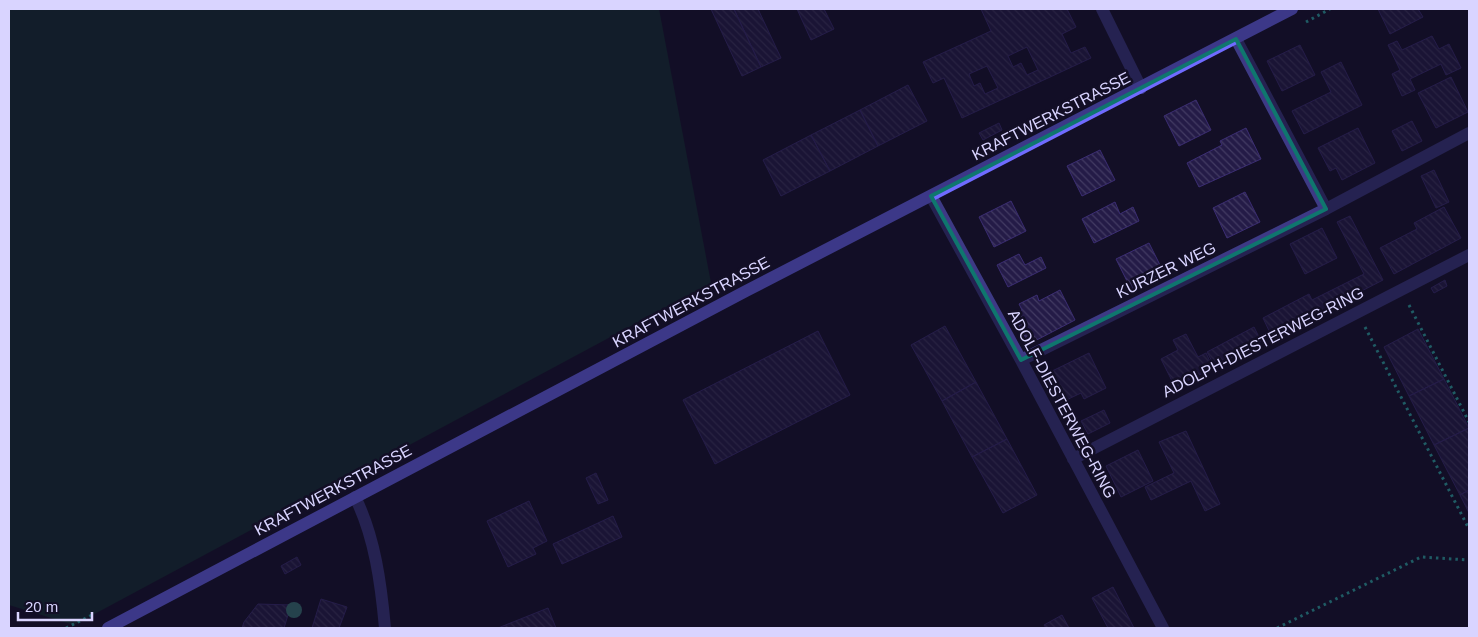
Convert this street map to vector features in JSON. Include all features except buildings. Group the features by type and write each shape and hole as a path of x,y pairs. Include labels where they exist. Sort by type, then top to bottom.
{"main road":[{"name":"KRAFTWERKSTRASSE","path":"108,628 746,291 1292,9"}],"street":[{"path":"1102,9 1141,88"},
{"path":"1236,38 1326,209"},
{"name":"KURZER WEG","path":"1021,360 1326,209 1469,133"},
{"name":"ADOLF-DIESTERWEG-RING","path":"931,196 1021,360 1163,628"},
{"name":"ADOLPH-DIESTERWEG-RING","path":"1073,459 1469,255"},
{"path":"355,497 362,510 370,536 381,593 385,628"}],"path":[{"path":"1402,290 1469,422"},
{"path":"1358,312 1469,529"},
{"path":"1277,628 1420,557 1469,560"}],"highlighted area":[{"path":"1236,39 1326,209 1021,360 931,196"}],"green space":[{"path":"9,9 659,9 711,283 74,625 9,605"}]}
